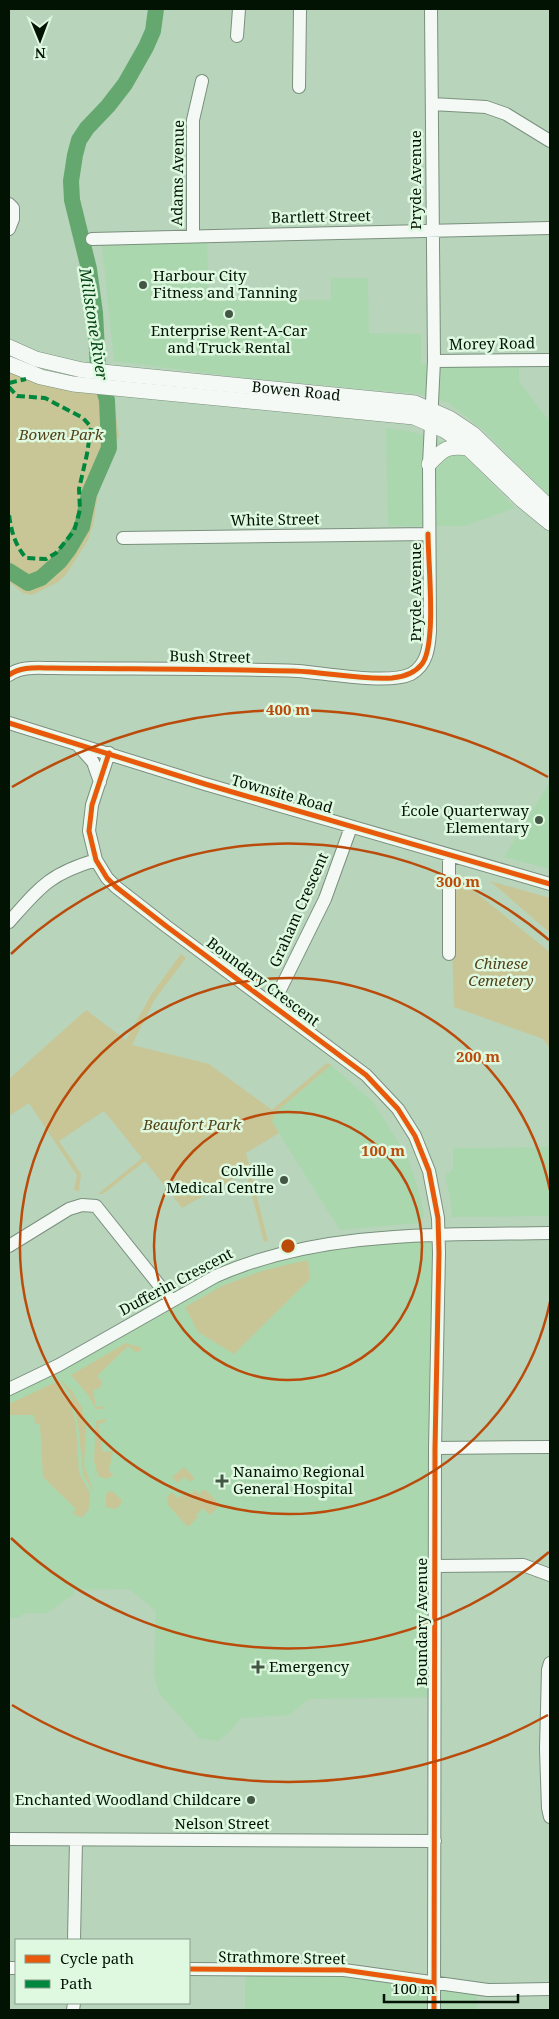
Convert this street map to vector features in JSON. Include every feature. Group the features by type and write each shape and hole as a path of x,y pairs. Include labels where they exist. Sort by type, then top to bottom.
{"main road":[{"name":"Bowen Road","path":"9,347 56,365 94,372 404,400 432,417 469,448 522,500 550,523"},
{"name":"Bowen Road","path":"9,364 52,380 98,387 319,409 449,418 473,434 550,508"},
{"path":"429,464 447,448 456,446 469,448"}],"street":[{"path":"237,36 239,9"},
{"path":"299,87 300,9"},
{"name":"Pryde Avenue","path":"411,674 425,660 429,644 429,464 434,361 431,9"},
{"name":"Adams Avenue","path":"193,236 193,120 202,81"},
{"path":"432,104 486,107 506,114 550,141"},
{"path":"9,204 13,208 13,219 9,229"},
{"name":"Bartlett Street","path":"92,239 550,228"},
{"name":"Morey Road","path":"434,361 550,360"},
{"name":"White Street","path":"123,538 428,534"},
{"name":"Bush Street","path":"9,674 26,668 256,670 390,678 411,674"},
{"name":"Townsite Road","path":"9,723 205,784 550,884"},
{"path":"77,744 93,762 100,782"},
{"name":"Boundary Crescent","path":"110,754 92,805 89,824 91,845 96,860 107,878 116,887 366,1075 398,1109 415,1136 430,1171 439,1235"},
{"name":"Graham Crescent","path":"273,1004 325,899 351,827"},
{"path":"449,855 449,954"},
{"path":"9,922 38,889 54,876 96,860"},
{"path":"9,1246 69,1209 82,1205 96,1206 171,1300"},
{"name":"Dufferin Crescent","path":"9,1389 59,1365 171,1300 232,1269 279,1253 315,1246 439,1235 550,1233"},
{"name":"Boundary Avenue","path":"434,2010 435,1448 439,1235"},
{"path":"435,1448 550,1446"},
{"path":"435,1566 523,1565 550,1575"},
{"path":"550,1663 548,1670 548,1808 550,1817"},
{"name":"Nelson Street","path":"9,1839 434,1840"},
{"path":"74,1939 76,1840"},
{"name":"Strathmore Street","path":"190,1969 344,1970 488,1990 550,1989"}],"shaded area":[{"path":"207,241 209,301 331,300 331,278 368,278 369,333 421,334 421,364 519,366 519,381 550,422 550,497 484,431 449,403 420,394 245,378 114,361 102,245"},
{"path":"386,428 409,431 444,442 467,458 515,508 464,526 388,526"},
{"name":"École Quarterway Elementary","path":"550,782 550,869 504,857"},
{"path":"331,1065 373,1102 408,1157 421,1199 424,1216 418,1223 340,1230 271,1121 275,1113"},
{"path":"550,1147 550,1216 452,1217 450,1196 445,1177 453,1168 453,1148"},
{"name":"Nanaimo Regional General Hospital","path":"439,1235 435,1697 309,1699 289,1715 241,1718 230,1732 217,1741 199,1738 159,1693 154,1674 156,1611 129,1589 74,1590 74,1594 47,1613 25,1613 20,1617 9,1618 9,1389 259,1259"},
{"path":"245,1971 344,1972 433,1984 433,2010 245,2010"},
{"path":"436,1984 477,1990 477,2010 436,2010"}],"green space":[{"name":"Bowen Park","path":"9,360 87,388 112,388 119,436 100,482 93,525 88,540 65,576 58,582 32,595 23,593 9,582"},
{"name":"Chinese Cemetery","path":"450,872 550,952 550,1048 543,1039 454,1007"},
{"path":"490,881 550,898 550,933"},
{"name":"Beaufort Park","path":"181,954 186,958 155,999 132,1045 209,1064 272,1110 327,1063 331,1065 275,1113 272,1121 279,1133 246,1153 268,1241 264,1242 246,1172 182,1208 145,1161 103,1194 98,1194 142,1158 104,1111 59,1141 81,1174 79,1191 74,1190 77,1175 29,1103 9,1116 9,1079 86,1010 126,1040 151,995"},
{"path":"308,1260 310,1279 234,1354 198,1332 185,1307 222,1286 265,1270"},
{"path":"126,1343 142,1348 137,1353 128,1346 97,1376 102,1382 100,1388 93,1390 96,1407 103,1406 104,1409 96,1409 88,1395 71,1375"},
{"path":"60,1380 73,1392 82,1408 86,1429 84,1466 94,1492 83,1475 75,1410 70,1394"},
{"path":"58,1381 71,1404 76,1425 79,1473 90,1493 89,1509 83,1517 72,1513 76,1509 43,1477 40,1424 35,1424 34,1415 9,1415 9,1404"},
{"path":"105,1419 106,1422 98,1424 103,1452 113,1451 109,1471 114,1475 107,1479 98,1476 94,1461 96,1421"},
{"path":"184,1467 194,1479 191,1482 184,1477 178,1483 172,1477"},
{"path":"194,1489 199,1494 206,1490 220,1505 210,1515 203,1508 196,1515 198,1517 188,1527 167,1504 169,1501 166,1498 172,1492 178,1498 185,1493 187,1496 190,1493 192,1494"},
{"path":"110,1491 122,1500 120,1506 115,1509 106,1507 106,1494"}],"waterway":[{"name":"Millstone River","path":"9,571 28,583 41,578 60,561 82,527 89,494 109,448 107,400 98,369 95,313 89,269 72,200 71,181 79,140 125,84 153,31 156,9"}],"marked path":[{"path":"9,383 26,379"},
{"path":"9,387 17,396 45,398 83,418 91,427 79,489 80,510 74,531 56,553 46,559 26,558 14,538 9,514"}],"cycle path":[{"path":"9,675 19,670 41,668 294,671 355,677 392,678 404,676 412,673 422,664 427,654 431,602 428,534"},
{"path":"9,723 205,784 550,884"},
{"path":"109,753 92,805 89,831 96,860 107,878 166,926 366,1075 398,1109 415,1136 429,1171 438,1218 439,1253 435,1448 434,2010"},
{"path":"190,1969 344,1970 434,1983"}],"place":[{"name":"Harbour City Fitness and Tanning","path":"143,285"},
{"name":"Enterprise Rent-A-Car and Truck Rental","path":"229,314"},
{"name":"École Quarterway Elementary","path":"539,820"},
{"name":"Colville Medical Centre","path":"284,1180"},
{"name":"Nanaimo Regional General Hospital","path":"222,1481"},
{"name":"Emergency","path":"258,1667"},
{"name":"Enchanted Woodland Childcare","path":"251,1800"}]}
